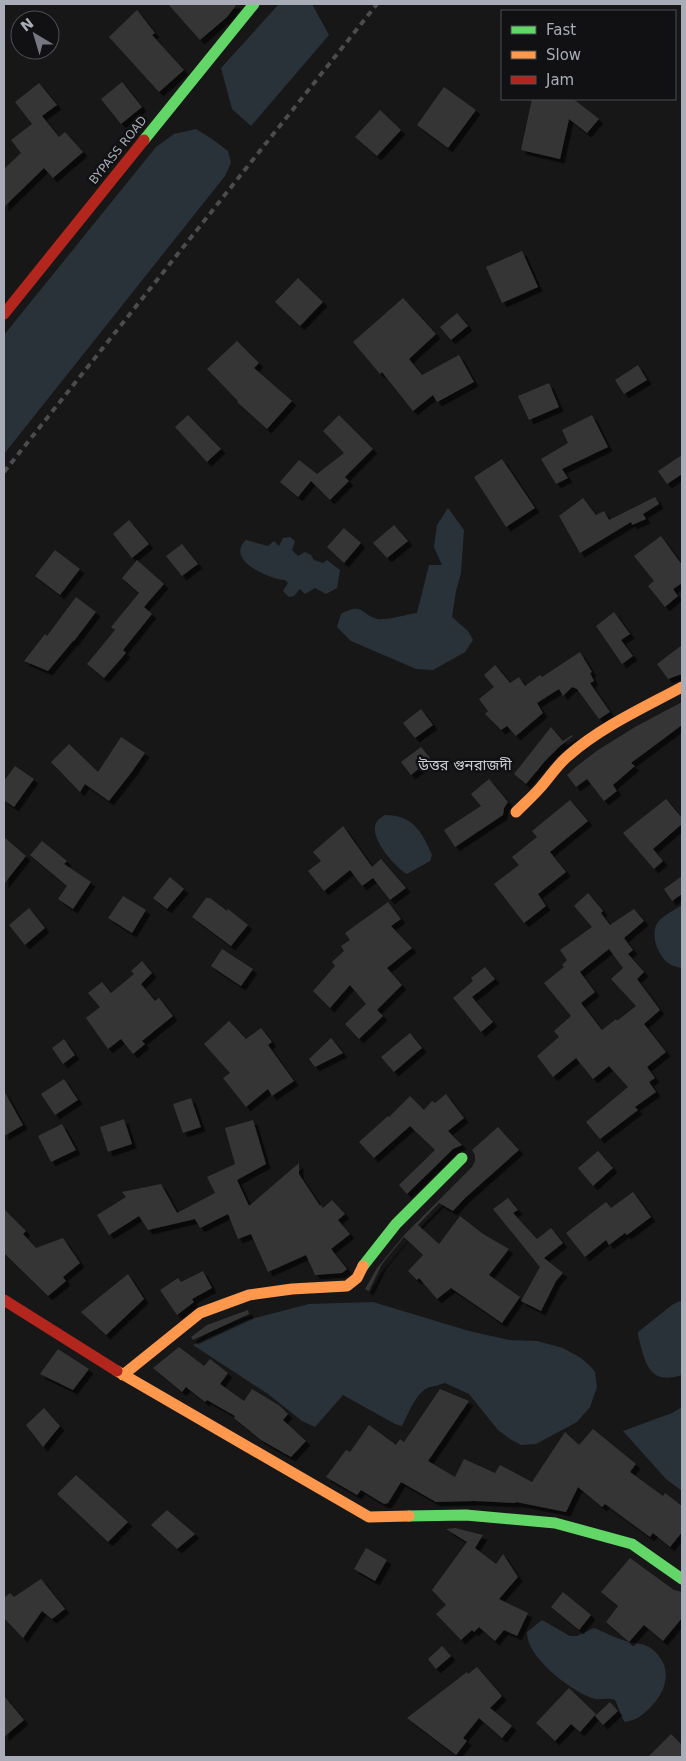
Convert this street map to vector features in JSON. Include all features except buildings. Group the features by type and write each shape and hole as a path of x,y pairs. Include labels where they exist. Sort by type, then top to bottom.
{"street":[{"name":"BYPASS ROAD","path":"4,314 254,4"},
{"path":"516,812 568,756 628,716 682,687"},
{"path":"123,1376 200,1313 249,1295 292,1288 347,1286 357,1278 366,1261 396,1224 462,1158"},
{"path":"4,1300 123,1376 369,1517 466,1515 555,1524 632,1544 682,1580"}],"shaded area":[{"path":"279,4 312,4 329,35 251,126 232,109 221,68"},
{"path":"196,129 228,151 231,163 225,176 4,454 4,335 156,147 174,134"},
{"path":"448,508 464,530 461,573 452,617 468,631 473,640 465,652 433,670 416,669 351,641 337,627 341,614 348,611 358,609 377,619 417,613 429,565 442,565 434,547 437,525"},
{"path":"290,537 295,541 292,550 298,556 305,552 311,555 314,560 323,563 327,560 340,570 337,588 326,594 315,588 305,594 300,589 294,596 289,597 283,591 288,583 285,580 270,577 252,568 241,555 241,547 246,540 268,546 274,541 279,546 283,538"},
{"path":"385,815 403,818 415,826 432,855 430,861 407,874 390,859 376,836 375,829 376,823"},
{"path":"682,905 682,968 671,965 664,959 656,943 655,931 659,921"},
{"path":"680,1301 682,1302 682,1375 671,1378 662,1377 655,1374 646,1362 638,1332 672,1305"},
{"path":"373,1302 469,1331 509,1340 537,1341 563,1348 581,1358 595,1372 597,1387 590,1407 577,1422 536,1444 521,1445 498,1430 469,1394 445,1383 425,1389 421,1393 402,1426 343,1395 315,1427 302,1421 268,1394 193,1345 247,1320 309,1304"},
{"path":"682,1407 682,1491 666,1479 623,1431 672,1413"},
{"path":"542,1620 570,1636 577,1636 594,1628 622,1640 652,1649 665,1667 666,1676 664,1685 655,1703 639,1717 625,1722 615,1700 595,1699 562,1681 542,1662 529,1642 527,1632"}],"railway":[{"path":"4,472 377,4"}],"traffic: fast":[{"path":"144,140 254,4"},
{"path":"363,1266 396,1224 462,1158"},
{"path":"409,1516 466,1515 555,1523 632,1544 682,1579"}],"traffic: slow":[{"path":"516,812 537,791 560,763 594,736 682,687"},
{"path":"123,1375 200,1313 249,1295 292,1289 347,1286 357,1278 363,1266"},
{"path":"117,1371 369,1517 409,1516"}],"traffic: jam":[{"path":"4,314 144,140"},
{"path":"4,1300 117,1371"}],"district":[{"name":"উত্তর গুনরাজদী","path":"465,765"}]}
